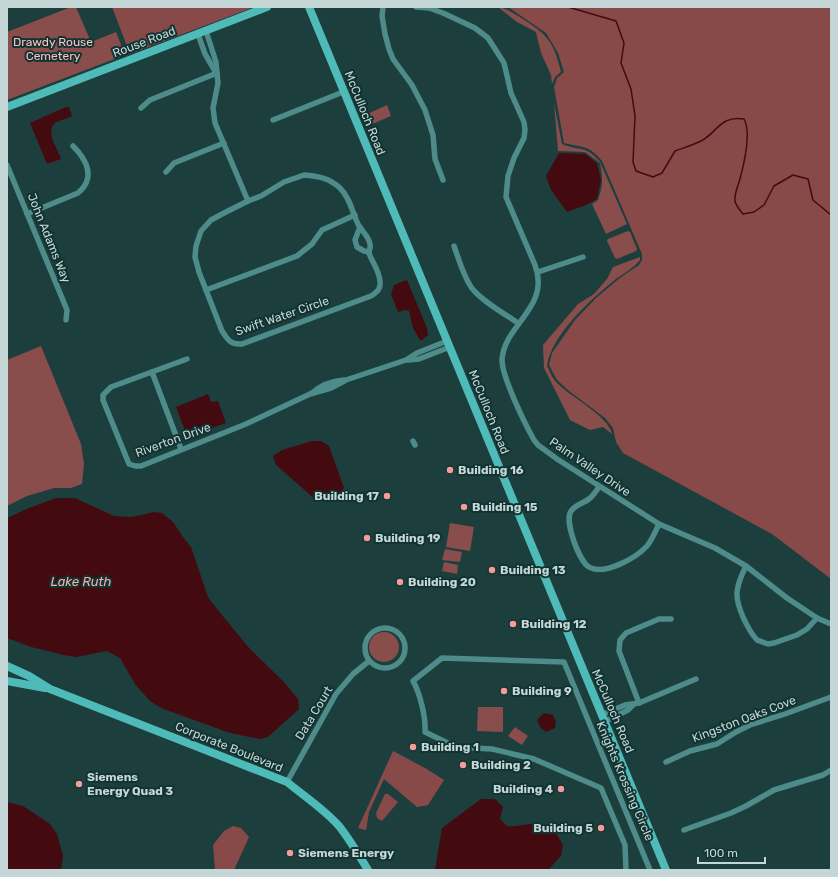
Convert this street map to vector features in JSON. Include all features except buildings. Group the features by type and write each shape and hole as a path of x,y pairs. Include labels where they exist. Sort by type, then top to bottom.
{"street":[{"name":"Rouse Road","path":"7,107 267,7"},
{"name":"McCulloch Road","path":"309,7 666,870"},
{"path":"383,7 382,16 384,34 389,49 393,59 412,85 425,110 432,135 435,159 443,180"},
{"name":"Palm Valley Drive","path":"416,7 429,8 443,13 475,28 488,38 504,63 511,93 524,122 524,138 519,146 508,176 506,197 538,272 536,295 531,307 518,323 504,349 503,369 530,432 538,446 599,488 659,524 715,548 746,566 787,598 816,618 831,624"},
{"path":"202,33 205,54 216,73 218,83 213,115 248,201"},
{"path":"141,108 150,100 216,73"},
{"path":"273,120 343,92"},
{"path":"166,172 174,163 224,143"},
{"path":"27,214 78,193 84,188 88,177 88,172 81,154 73,146"},
{"name":"John Adams Way","path":"7,165 67,310 66,320"},
{"name":"Swift Water Circle","path":"304,175 319,176 340,188 348,197 355,215 360,227 365,232 370,245 369,252 380,280 380,287 377,292 371,296 242,344 234,344 228,339 222,331 195,257 196,246 201,231 211,220 261,196 284,182 304,175"},
{"path":"206,290 297,256 312,244 322,230 355,215"},
{"name":"Swift Water Circle","path":"360,227 355,240 357,247 369,252"},
{"path":"454,246 471,287 478,294 518,323"},
{"path":"538,272 583,257"},
{"name":"Riverton Drive","path":"187,359 111,387 104,395 103,400 130,464 141,466 246,424 310,394 319,387 328,383 346,380 406,360 417,353 448,344"},
{"path":"152,372 181,449"},
{"path":"599,488 589,499 578,504 571,510 568,517 569,526 578,551 586,565 590,568 600,570 609,568 636,555 650,542 659,524"},
{"path":"746,566 740,577 737,592 738,600 747,624 757,640 768,644 797,635 807,629 816,618"},
{"path":"637,703 619,651 620,640 626,633 659,619 671,619"},
{"path":"380,628 387,628 394,630 399,634 404,641 405,648 401,661 397,665 382,668 375,666 370,661 366,656 365,649 369,636 374,631 380,628"},
{"name":"Knights Krossing Circle","path":"626,870 625,845 601,788 534,759 492,749 456,747 425,732 426,725 417,688 413,681 442,658 564,662 650,870"},
{"name":"Data Court","path":"287,782 336,694 354,674 370,661"},
{"name":"Corporate Boulevard","path":"7,666 29,676 50,689 287,782 317,805 338,825 353,844 368,870"},
{"path":"602,718 619,711 625,705 637,703 696,679"},
{"name":"Corporate Boulevard","path":"7,681 50,689"},
{"name":"Kingston Oaks Cove","path":"666,762 684,754 717,744 750,725 831,697"},
{"path":"684,830 731,813 774,790 824,775 831,770"}],"green space":[{"name":"Drawdy Rouse Cemetery","path":"71,7 76,7 91,42 116,32 125,55 7,100 7,32"},
{"path":"498,7 508,10 529,23 541,32 550,43 555,52 561,72 555,77 552,84 551,75 541,53 536,32 517,22"},
{"path":"554,103 562,144 582,149 595,156 600,162 627,224 606,234 592,204 598,200 602,186 600,163 585,152 558,151"},
{"path":"387,105 391,116 370,125 365,115"},
{"path":"628,231 630,232 637,249 636,251 617,259 615,258 607,241 608,239"},
{"path":"640,257 640,260 635,266 606,287 574,318 556,342 550,354 547,366 555,380 562,388 604,420 612,434 603,427 590,430 570,420 544,368 543,345 578,304 594,294 607,279 613,267"},
{"path":"41,346 81,444 84,464 82,484 71,488 54,488 27,496 7,506 7,360"},
{"path":"450,523 474,527 470,551 446,547"},
{"path":"445,549 462,552 460,562 442,560"},
{"path":"444,562 458,565 457,574 442,571"},
{"path":"384,632 390,633 398,641 398,653 390,661 384,662 378,661 370,653 369,647 370,641 378,633"},
{"path":"478,707 503,707 503,732 477,731"},
{"path":"515,727 528,736 522,745 508,736"}],"shaded area":[{"path":"112,7 254,7 130,54"},
{"path":"508,7 831,7 831,579 772,534 623,453 616,442 613,428 605,418 557,380 549,365 552,353 575,320 596,298 621,277 639,265 642,260 642,254 602,161 589,149 564,143 554,87 557,78 564,72 558,53 546,33"},
{"path":"393,751 444,780 428,805 417,807 384,779 369,812 366,830 358,828"},
{"path":"385,794 388,794 398,802 382,821 377,818 376,813"},
{"path":"233,826 241,828 249,837 234,870 215,870 213,845 224,831"}],"water":[{"path":"69,107 72,116 55,123 51,131 53,141 61,159 47,164 30,123"},
{"path":"559,153 585,154 597,163 601,180 597,199 567,212 551,190 546,176"},
{"path":"407,280 427,328 428,335 422,340 420,340 413,328 409,311 405,310 398,312 391,294 394,285"},
{"path":"208,394 211,402 218,401 226,423 187,436 176,407"},
{"path":"312,441 321,441 329,446 344,488 339,495 329,495 316,500 276,465 273,456 282,450"},
{"name":"Lake Ruth","path":"56,498 75,498 114,516 131,517 154,512 162,513 173,522 191,547 208,597 250,649 283,681 298,699 299,709 268,737 260,739 230,733 161,708 150,701 135,684 120,658 107,651 76,657 31,647 7,638 7,518"},
{"path":"544,713 553,715 556,722 555,728 546,732 540,727 537,720"},
{"path":"481,799 495,799 503,807 500,819 507,826 540,824 550,827 556,833 563,845 561,856 548,870 435,870 442,828"},
{"path":"7,802 23,806 50,824 57,834 63,856 61,870 7,870"}],"waterway":[{"path":"568,7 616,21 624,43 621,63 631,89 635,116 633,162 636,171 653,177 662,173 675,151 701,141 724,122 736,118 744,119 747,132 746,149 735,198 736,205 743,214 754,212 764,205 774,186 793,175 808,179 813,200 831,215"}],"place":[{"name":"Building 16","path":"450,470"},
{"name":"Building 17","path":"387,496"},
{"name":"Building 15","path":"464,507"},
{"name":"Building 19","path":"367,538"},
{"name":"Building 13","path":"492,570"},
{"name":"Building 20","path":"400,582"},
{"name":"Building 12","path":"513,624"},
{"name":"Building 9","path":"504,691"},
{"name":"Building 1","path":"413,747"},
{"name":"Building 2","path":"463,765"},
{"name":"Siemens Energy Quad 3","path":"79,784"},
{"name":"Building 4","path":"561,789"},
{"name":"Building 5","path":"601,828"},
{"name":"Siemens Energy","path":"290,853"}]}
